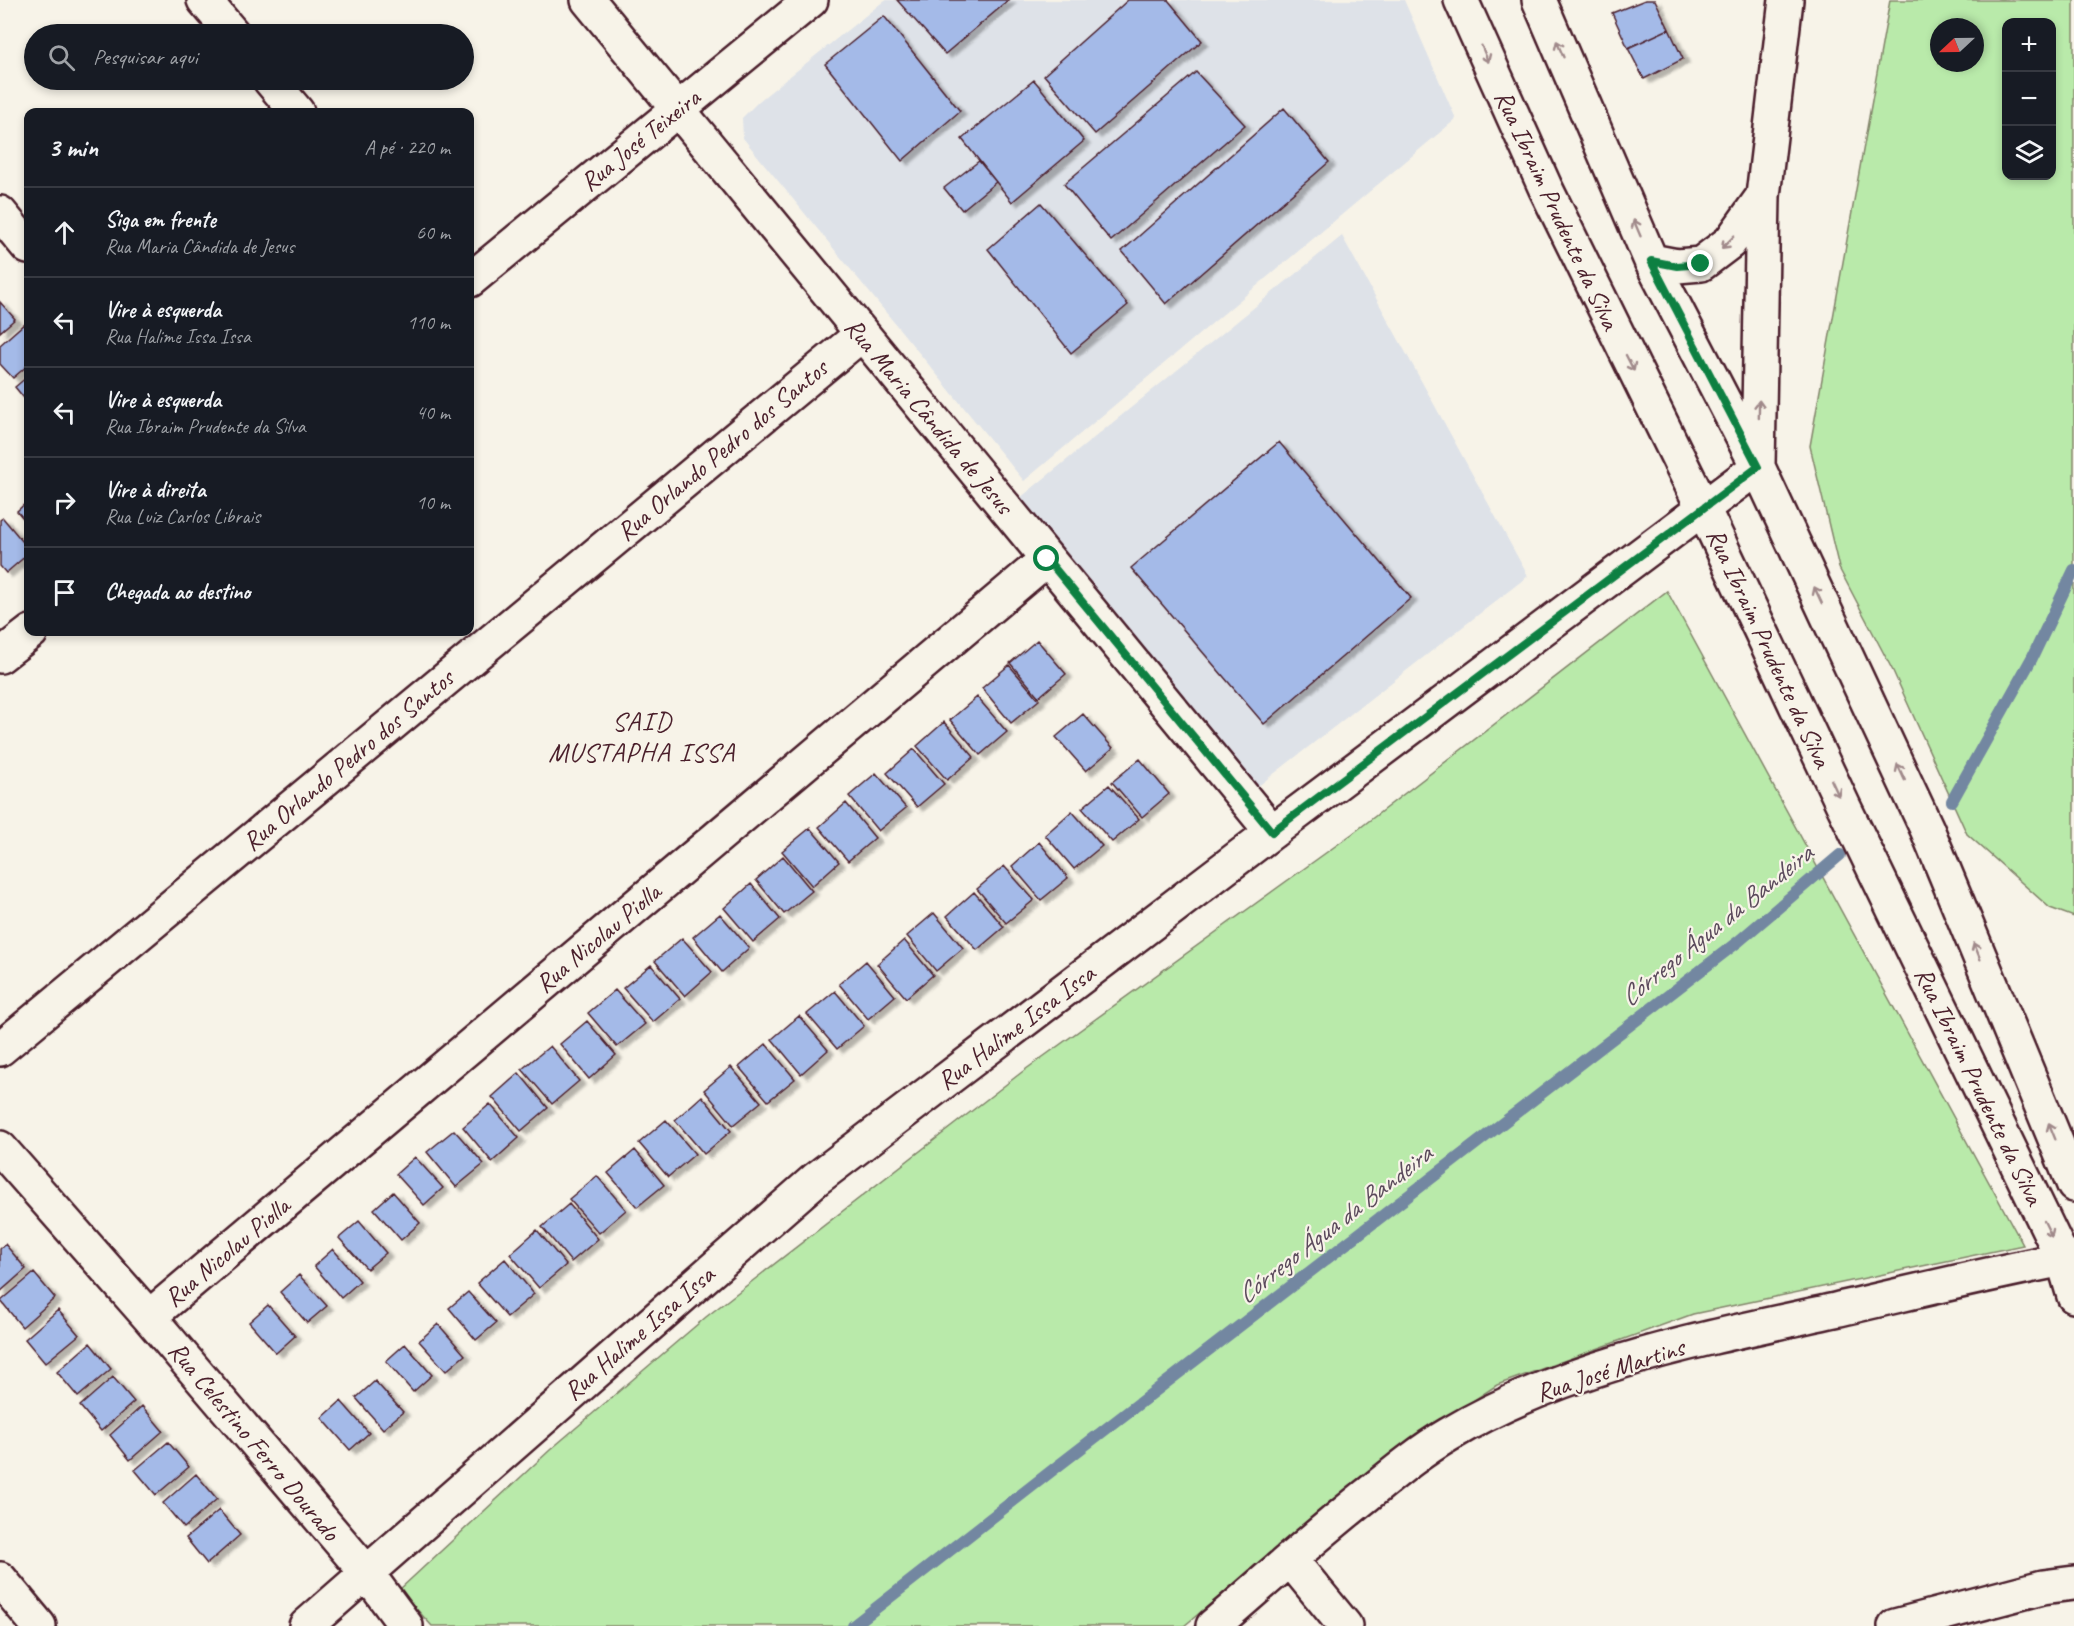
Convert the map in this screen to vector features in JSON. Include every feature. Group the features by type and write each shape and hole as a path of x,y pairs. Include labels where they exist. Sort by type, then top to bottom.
{"street":[{"path":"204,0 224,24"},
{"name":"Rua Maria Cândida de Jesus","path":"588,0 1272,832"},
{"name":"Rua José Teixeira","path":"474,277 812,0"},
{"name":"Rua Ibraim Prudente da Silva","path":"1461,0 1545,187 1703,508 1844,807 2068,1258 2074,1296"},
{"name":"Rua Ibraim Prudente da Silva","path":"1539,0 1651,261 1758,467 1927,829 2074,1185"},
{"path":"1758,467 1763,196 1786,0"},
{"path":"278,90 294,108"},
{"path":"1651,261 1677,266 1701,264 1730,242 1763,196"},
{"path":"0,213 24,242"},
{"name":"Rua Orlando Pedro dos Santos","path":"0,1048 862,334"},
{"name":"Rua Halime Issa Issa","path":"306,1626 816,1179 1272,832 1758,467"},
{"name":"Rua Nicolau Piolla","path":"149,1317 1047,559"},
{"path":"0,656 26,636"},
{"name":"Rua Celestino Ferro Dourado","path":"0,1148 149,1317 366,1572 406,1626"},
{"name":"Rua José Martins","path":"1213,1626 1394,1473 1447,1436 1506,1405 1553,1385 1611,1365 1719,1335 2068,1258"},
{"path":"1290,1559 1345,1626"},
{"path":"0,1579 39,1626"},
{"path":"1895,1626 2043,1587 2074,1583"}],"shaded area":[{"path":"885,0 1404,0 1456,119 1024,481 743,138 742,118 759,101"},
{"path":"1342,236 1528,576 1257,787 1020,498"}],"green space":[{"path":"1890,0 2074,0 2074,917 2050,908 1967,834 1893,671 1839,568 1810,446"},
{"path":"1667,591 2023,1245 1693,1314 1497,1385 1385,1459 1184,1626 432,1626 399,1590 550,1450 706,1317 1022,1072 1352,834"}],"building":[{"path":"897,0 1009,0 945,54"},
{"path":"1128,0 1168,0 1202,41 1095,134 1044,75"},
{"path":"1645,0 1655,0 1669,29 1628,48 1612,13"},
{"path":"884,16 960,111 902,161 825,64"},
{"path":"1669,29 1683,59 1644,79 1628,48"},
{"path":"1196,72 1245,125 1111,241 1064,184"},
{"path":"1034,80 1084,141 1012,202 962,139"},
{"path":"1284,108 1329,162 1166,304 1122,251"},
{"path":"979,161 996,182 962,210 944,188"},
{"path":"1041,203 1128,305 1071,353 988,249"},
{"path":"0,302 15,319 0,332"},
{"path":"24,324 24,368 13,378 0,364 0,345"},
{"path":"24,379 24,398 15,387"},
{"path":"1279,442 1411,598 1264,724 1131,568"},
{"path":"24,505 24,519 17,511"},
{"path":"3,518 24,543 24,557 6,573 0,566 0,520"},
{"path":"1037,640 1066,674 1039,697 1010,663"},
{"path":"1009,665 1039,700 1011,723 982,688"},
{"path":"977,697 1007,732 980,755 950,720"},
{"path":"1083,714 1113,748 1086,771 1056,737"},
{"path":"944,722 974,757 947,780 917,746"},
{"path":"914,749 944,784 917,807 887,773"},
{"path":"1140,759 1169,794 1142,817 1112,782"},
{"path":"876,773 906,808 878,831 849,796"},
{"path":"1109,785 1139,819 1112,842 1082,808"},
{"path":"846,803 875,838 848,861 819,827"},
{"path":"1072,811 1102,846 1074,869 1045,835"},
{"path":"810,828 839,862 812,886 782,851"},
{"path":"1039,842 1068,878 1041,900 1012,866"},
{"path":"783,856 812,891 784,914 756,880"},
{"path":"1004,866 1034,900 1006,923 977,889"},
{"path":"751,884 780,919 753,942 724,908"},
{"path":"974,892 1004,927 977,950 947,916"},
{"path":"934,913 963,948 936,971 907,936"},
{"path":"720,914 749,948 722,972 693,937"},
{"path":"682,938 712,972 685,996 655,961"},
{"path":"904,940 933,975 906,998 877,964"},
{"path":"866,961 895,996 868,1019 839,984"},
{"path":"651,965 680,999 653,1022 623,988"},
{"path":"615,990 645,1024 617,1047 588,1013"},
{"path":"835,991 864,1026 837,1049 807,1014"},
{"path":"799,1016 828,1050 801,1074 772,1039"},
{"path":"587,1021 616,1055 589,1079 560,1044"},
{"path":"766,1044 795,1079 768,1101 739,1067"},
{"path":"550,1046 579,1081 552,1104 522,1069"},
{"path":"731,1067 761,1102 733,1125 704,1090"},
{"path":"519,1073 548,1108 521,1131 492,1097"},
{"path":"702,1096 731,1131 704,1154 675,1120"},
{"path":"490,1104 519,1138 492,1162 463,1127"},
{"path":"666,1120 695,1154 668,1177 639,1143"},
{"path":"454,1130 484,1164 456,1187 427,1152"},
{"path":"635,1150 664,1185 637,1207 608,1173"},
{"path":"415,1157 443,1188 424,1205 396,1174"},
{"path":"597,1176 626,1210 599,1233 569,1199"},
{"path":"393,1192 420,1223 401,1240 374,1209"},
{"path":"569,1204 598,1239 571,1262 542,1227"},
{"path":"359,1221 386,1253 367,1269 339,1238"},
{"path":"537,1230 566,1265 539,1288 510,1254"},
{"path":"5,1244 26,1269 0,1292 0,1249"},
{"path":"333,1249 360,1281 341,1298 314,1266"},
{"path":"505,1259 534,1294 507,1317 477,1283"},
{"path":"34,1273 55,1298 22,1327 1,1301"},
{"path":"299,1275 327,1306 307,1323 280,1292"},
{"path":"468,1292 496,1323 476,1340 449,1308"},
{"path":"268,1305 295,1336 276,1353 249,1322"},
{"path":"58,1310 79,1335 45,1363 25,1339"},
{"path":"438,1324 465,1355 446,1371 419,1341"},
{"path":"90,1343 111,1369 78,1397 57,1372"},
{"path":"405,1344 432,1375 413,1392 386,1361"},
{"path":"113,1377 134,1402 101,1431 80,1406"},
{"path":"375,1381 403,1412 383,1429 356,1398"},
{"path":"341,1401 369,1433 350,1450 322,1418"},
{"path":"142,1406 163,1431 130,1460 110,1435"},
{"path":"168,1442 189,1467 156,1495 135,1470"},
{"path":"196,1474 217,1499 184,1528 163,1503"},
{"path":"219,1510 240,1535 207,1564 186,1538"}],"waterway":[{"name":"Córrego Água da Bandeira","path":"1952,801 2032,658 2074,570"},
{"name":"Córrego Água da Bandeira","path":"853,1626 1739,941 1840,855"}],"district":[{"name":"SAID MUSTAPHA ISSA","path":"642,736"}],"route":[{"path":"1047,559 1272,832 1758,467 1651,261 1677,266 1701,264"}]}
